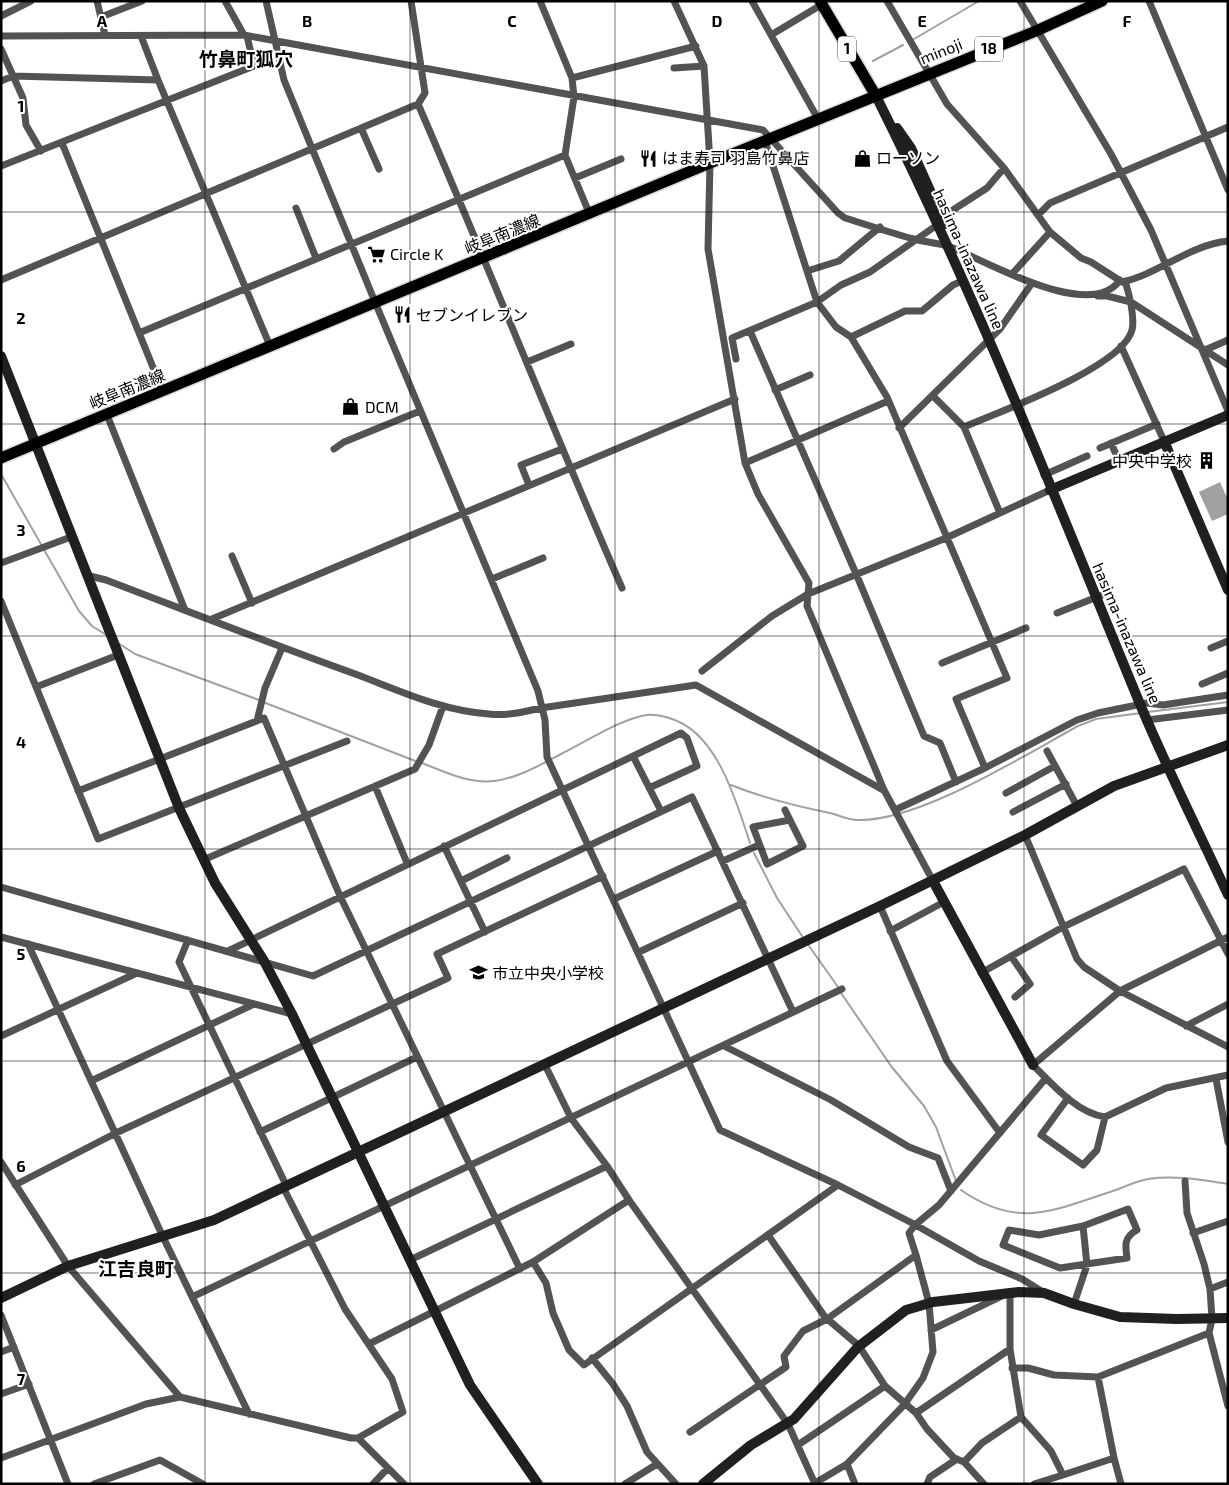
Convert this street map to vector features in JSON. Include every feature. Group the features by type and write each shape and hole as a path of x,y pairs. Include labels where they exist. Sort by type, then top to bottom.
{"main road":[{"name":"minoji","path":"876,96 1036,31 1102,1"},
{"name":"1","path":"821,3 876,96"},
{"name":"岐阜南濃線","path":"1,458 375,302 590,215 710,163 876,96"}],"street":[{"path":"1,16 31,1"},
{"path":"97,1 104,35"},
{"path":"101,17 142,1"},
{"path":"1,166 254,66 246,36 225,1"},
{"path":"266,1 284,80 538,691 544,720 547,757 720,1130 838,1185 915,1225 979,1262 1022,1280 1044,1293 1074,1304 1120,1316 1228,1318"},
{"path":"1,280 101,236 418,104 425,93 411,1"},
{"path":"540,1 572,78 574,97 565,155 590,215"},
{"path":"674,1 704,66 710,163 708,249 745,463 762,502 809,583 807,606 884,790 1033,1065 1068,1098 1096,1116 1105,1117 1166,1088 1228,1076"},
{"path":"752,1 818,119"},
{"path":"887,1 947,104 1004,168 1050,232 1081,258 1092,262 1122,281 1131,302 1132,331 1121,346 1084,375 964,427"},
{"path":"1020,1 1152,230 1228,411"},
{"path":"1148,1 1228,190"},
{"path":"771,35 821,3"},
{"path":"1,36 246,36 763,130 769,139 838,213 914,239 951,248 1032,283 1068,295 1107,296 1131,302 1228,365"},
{"path":"141,36 270,346"},
{"path":"572,78 696,46"},
{"path":"1,49 23,98 26,125 41,151"},
{"path":"674,68 704,66"},
{"path":"1,81 13,76 158,80"},
{"name":"hasima-inazawa line","path":"876,96 951,248 1019,404 1147,712 1228,896"},
{"path":"418,104 485,258 570,469 622,588"},
{"path":"1038,215 1050,203 1228,127"},
{"path":"361,128 379,169"},
{"path":"769,139 817,302 836,327 851,337 888,401 1007,678 956,699 985,768"},
{"path":"62,143 163,392"},
{"path":"139,333 565,155"},
{"path":"575,178 621,159"},
{"path":"736,359 732,338 817,302 841,285 870,272 987,188 1004,168"},
{"path":"296,208 316,258"},
{"path":"807,271 839,261 880,227"},
{"path":"1012,274 1050,232"},
{"path":"1096,296 1122,281 1166,265 1195,250 1228,241"},
{"name":"hasima-inazawa line","path":"951,248 962,281 990,337"},
{"path":"851,337 905,311 922,311 953,285 962,281"},
{"path":"899,428 1000,329 1032,283"},
{"path":"750,332 857,576 924,736 940,743 956,782"},
{"path":"1202,348 1228,340"},
{"path":"527,362 571,344"},
{"path":"1121,346 1228,590"},
{"path":"1,356 159,759 203,860 264,961 292,1014 470,1385 538,1484"},
{"path":"775,390 810,376"},
{"path":"933,396 964,427 1000,513"},
{"path":"212,619 734,399"},
{"path":"745,463 888,401"},
{"path":"334,450 344,442 420,411"},
{"path":"107,415 185,610"},
{"path":"702,671 772,616 808,594 857,576 1053,489 1228,415"},
{"path":"1100,448 1156,424"},
{"path":"1111,443 1119,461"},
{"path":"530,485 521,465 562,449"},
{"path":"1047,473 1087,456"},
{"path":"1,563 71,536"},
{"path":"232,556 252,603"},
{"path":"492,579 543,558"},
{"path":"86,575 106,580 212,619 282,648 444,706 489,714 518,714 541,708 696,685 884,790"},
{"path":"1057,613 1099,596"},
{"path":"1,601 98,839 347,741"},
{"path":"942,663 1026,628"},
{"path":"1211,648 1228,641"},
{"path":"257,721 265,688 282,648"},
{"path":"36,687 117,654"},
{"path":"1202,684 1228,673"},
{"path":"1147,712 1163,704 1228,695"},
{"path":"203,860 414,769 428,745 444,706"},
{"path":"897,813 1077,720 1098,713 1228,710"},
{"path":"78,791 264,718 340,896 520,1269"},
{"path":"228,951 681,733 686,738 697,766 650,788"},
{"path":"1,1298 68,1266 214,1220 880,906 1025,835 1114,786 1171,765 1209,754 1228,745"},
{"path":"1047,751 1077,806"},
{"path":"633,756 660,811"},
{"name":"hasima-inazawa line","path":"1171,765 1228,879"},
{"path":"1006,793 1055,766"},
{"path":"1013,812 1066,784"},
{"path":"376,786 408,863"},
{"path":"1,887 313,976 366,949 692,797 793,1012"},
{"path":"785,810 804,846 767,864 752,827 790,820"},
{"path":"1025,835 1077,959 1084,967 1120,991 1228,1047"},
{"path":"723,860 759,845"},
{"path":"444,846 486,932"},
{"path":"614,899 718,850"},
{"path":"461,881 507,858"},
{"path":"982,973 1063,927 1184,870 1224,938 1228,954"},
{"path":"15,1185 116,1134 448,978 437,954 603,876"},
{"path":"890,931 944,902"},
{"path":"639,952 743,903"},
{"path":"880,906 947,1061 1000,1133"},
{"path":"1,937 252,1005 292,1014"},
{"path":"1033,1065 1120,991 1224,938"},
{"path":"188,940 179,962 191,988 310,1241 346,1309 392,1378 403,1412 358,1438"},
{"path":"28,944 163,1237 248,1414"},
{"path":"1011,956 1030,984 1015,997"},
{"path":"1,1036 136,974"},
{"path":"192,1297 724,1046 842,988"},
{"path":"1186,1026 1228,1004"},
{"path":"91,1081 252,1005"},
{"path":"724,1046 831,1100 909,1147 938,1158 951,1191"},
{"path":"260,1132 417,1057"},
{"path":"544,1065 571,1118 607,1166 758,1385 788,1424 815,1483 847,1464 904,1405 923,1378 933,1352 929,1303 909,1233 915,1225 939,1205 1046,1078"},
{"path":"1216,1079 1228,1142"},
{"path":"1068,1098 1041,1135 1083,1165 1097,1150 1105,1117"},
{"path":"1,1162 68,1266 180,1397"},
{"path":"410,1260 607,1166"},
{"path":"1185,1181 1187,1213 1210,1289 1212,1319 1209,1333 1228,1406"},
{"path":"532,1262 546,1283 553,1313 569,1350 584,1365 838,1185"},
{"path":"369,1344 520,1269 629,1200"},
{"path":"1128,1209 1137,1230 1130,1234 1125,1243 1127,1258 1060,1268 1003,1245 1009,1230 1039,1234 1083,1226 1128,1209"},
{"path":"1194,1233 1228,1221"},
{"path":"1074,1304 1087,1265 1083,1226"},
{"path":"768,1235 827,1318 858,1346 885,1386 904,1405 916,1413 927,1429 984,1484"},
{"path":"690,1432 786,1367 784,1356 803,1331 827,1318 916,1255"},
{"path":"1210,1289 1228,1282"},
{"path":"703,1484 751,1445 788,1424 809,1404 858,1346 906,1310 929,1303 1010,1292 1044,1293"},
{"path":"931,1330 1010,1292"},
{"path":"1010,1292 1010,1349 1021,1417 1051,1451 1064,1475"},
{"path":"1,1315 68,1484"},
{"path":"1012,1368 1028,1368 1054,1375 1098,1377 1209,1333"},
{"path":"1,1352 14,1347"},
{"path":"916,1413 1010,1349"},
{"path":"592,1358 622,1399 647,1452 676,1484"},
{"path":"1098,1377 1121,1484"},
{"path":"1,1394 29,1384"},
{"path":"798,1445 885,1386"},
{"path":"1,1458 146,1404 180,1397 358,1438 404,1484"},
{"path":"927,1484 930,1477 960,1461 982,1442 1021,1417"},
{"path":"1034,1484 1114,1458"},
{"path":"94,1484 160,1460 203,1484"},
{"path":"625,1484 658,1464"},
{"path":"847,1464 855,1484"},
{"path":"373,1484 388,1468"}],"shaded area":[{"path":"1220,482 1228,500 1228,514 1212,521 1199,492"}],"waterway":[{"path":"914,39 979,1"},
{"path":"873,61 903,45"},
{"path":"1,474 79,611 92,626 108,636"},
{"path":"118,643 135,654 259,700"},
{"path":"263,702 418,762"},
{"path":"1148,712 1228,702"},
{"path":"731,785 755,794 849,819 881,818 909,811 969,785 1000,770 1078,726 1096,719 1141,713"},
{"path":"422,763 466,779 494,781 537,767 603,732 637,717 655,715 669,718 686,725 700,737 712,752 731,788 750,843"},
{"path":"754,853 777,898 802,936"},
{"path":"809,946 838,987"},
{"path":"841,993 891,1066 924,1106 936,1127 956,1181"},
{"path":"961,1190 982,1203 1002,1210 1020,1213 1038,1212 1075,1204 1148,1179 1178,1178 1228,1184"}],"place":[{"name":"はま寿司 羽島竹鼻店","path":"648,158"},
{"name":"ローソン","path":"862,158"},
{"name":"Circle K","path":"376,254"},
{"name":"セブンイレブン","path":"402,315"},
{"name":"DCM","path":"351,407"},
{"name":"中央中学校","path":"1206,461"},
{"name":"市立中央小学校","path":"478,973"}],"district":[{"name":"竹鼻町狐穴","path":"246,59"},
{"name":"江吉良町","path":"136,1269"}]}
